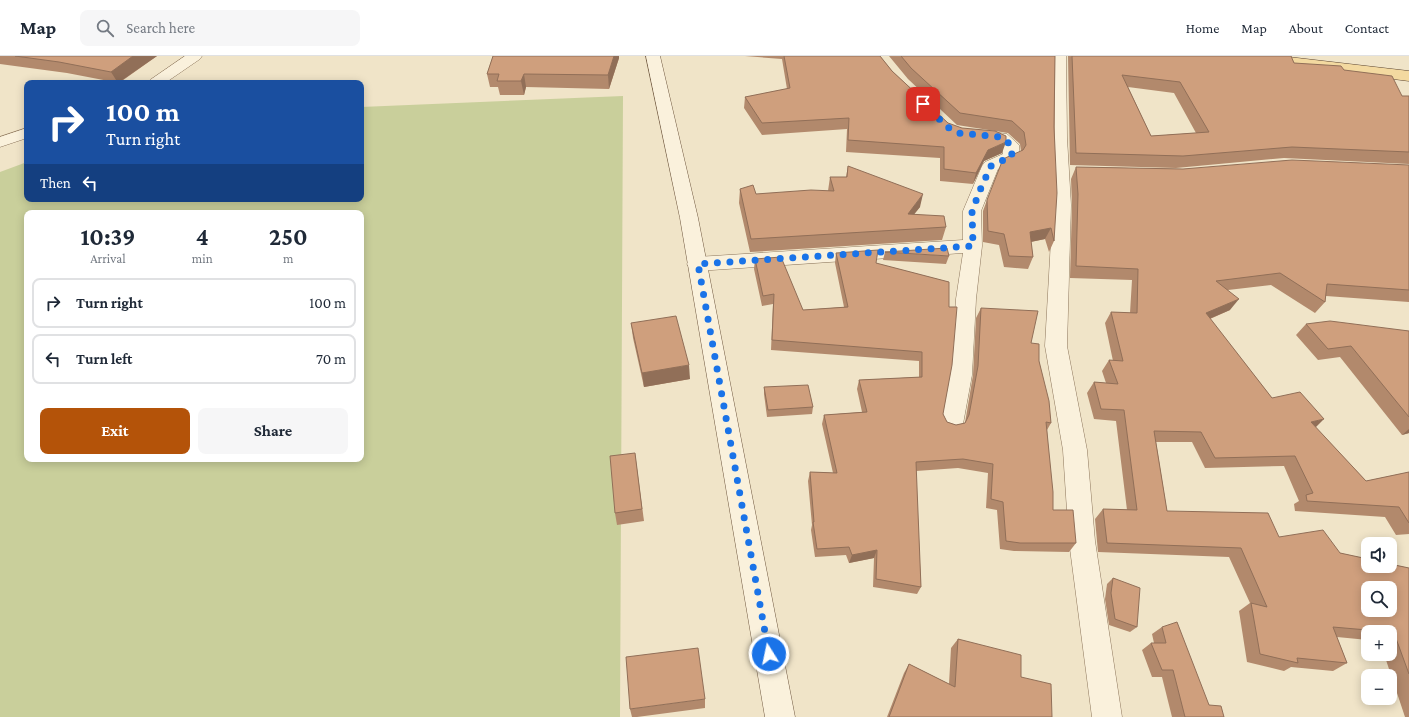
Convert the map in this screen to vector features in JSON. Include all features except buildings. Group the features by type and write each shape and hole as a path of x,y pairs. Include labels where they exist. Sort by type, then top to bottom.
{"main road":[{"path":"1243,56 1409,76"},
{"path":"1347,56 1409,63"}],"street":[{"path":"160,80 195,56"},
{"path":"653,56 698,264 780,717"},
{"path":"1059,56 1067,171 1062,205 1056,346 1075,450 1082,541 1107,717"},
{"path":"0,142 24,134"},
{"path":"952,424 961,375 966,298 973,246 972,211 991,166 1012,156 1011,145 1001,137 964,134"},
{"path":"698,264 973,246"}],"green space":[{"path":"623,96 620,717 0,717 0,172 24,163 24,202 364,202 364,107"}],"route":[{"path":"769,654 698,264 973,246 972,211 991,166 1012,156 1011,145 1001,137 958,133 950,129 923,104"}]}
